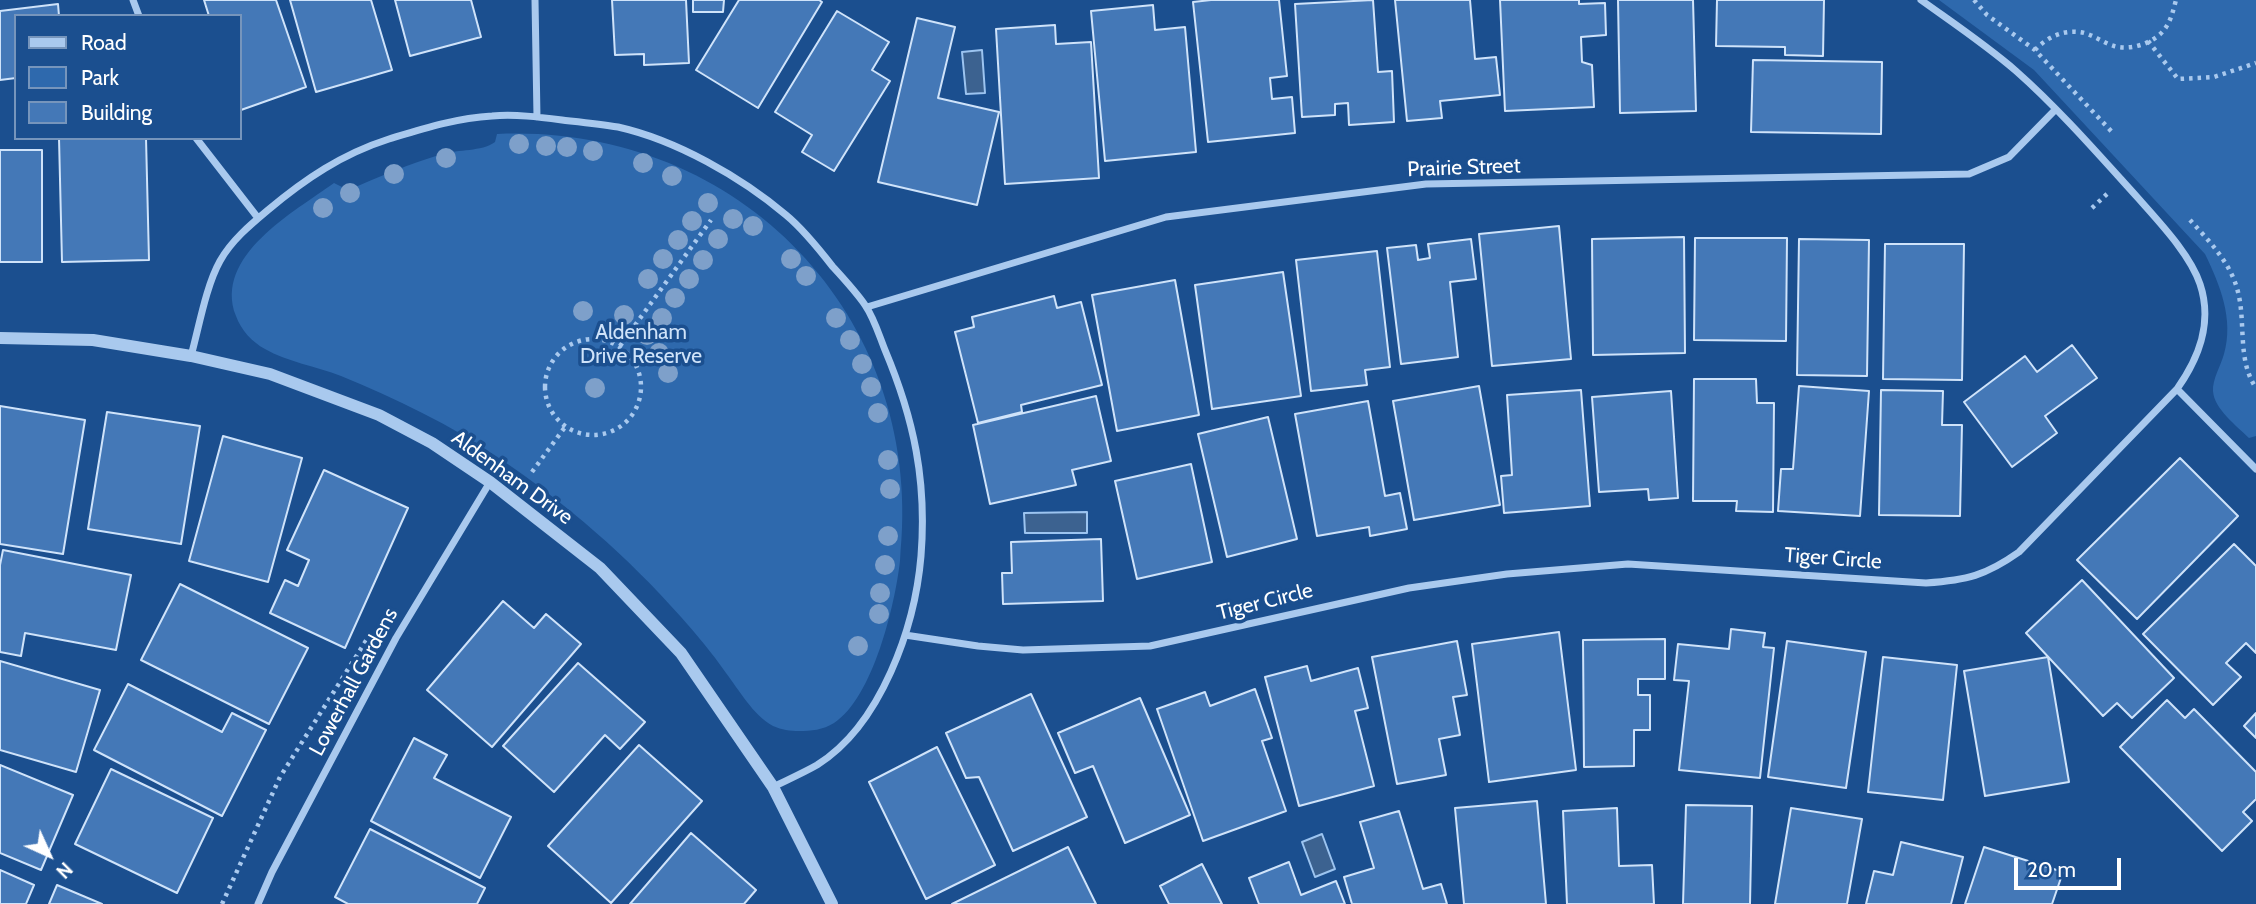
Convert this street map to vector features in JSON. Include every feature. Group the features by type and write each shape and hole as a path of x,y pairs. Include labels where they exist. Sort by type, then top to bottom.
{"street":[{"path":"535,0 537,117"},
{"name":"Tiger Circle","path":"905,635 1023,650 1150,646 1409,588 1507,574 1628,564 1926,583 1961,581 1993,570 2019,552 2177,389 2193,367 2203,342 2204,311 2200,284 2185,257 2161,224 2016,71 1922,0"},
{"name":"Prairie Street","path":"867,307 1166,217 1426,184 1969,174 2010,157 2055,110"},
{"path":"191,355 213,274 238,237 318,170 367,146 446,123 491,116 537,117 618,127 654,138 690,153 749,187 788,216 867,307 903,394 919,459 922,536 919,579 905,635 887,678 859,724 842,744 818,764 773,787"},
{"path":"198,140 258,218"},
{"name":"Aldenham Drive","path":"0,338 93,340 191,355 270,374 379,415 432,443 490,482 600,568 681,653 773,787 832,904"},
{"path":"2177,389 2256,469"},
{"name":"Lowerhall Gardens","path":"258,904 272,872 396,638 490,482"}],"path":[{"path":"1974,0 1987,15 2035,50 2046,39 2080,32 2116,47 2136,47 2163,33 2171,19 2176,0"},
{"path":"2148,41 2178,79 2214,77 2256,62"},
{"path":"620,346 711,220"},
{"path":"584,339 602,339 620,346 632,358 640,373 640,398 633,414 622,426 607,433 582,434 565,427 552,413 545,396 545,377 553,359 566,346 584,339"},
{"path":"531,472 565,427"},
{"path":"222,904 280,777 370,635"}],"green space":[{"path":"1939,0 2256,0 2256,436 2249,438 2227,417 2214,398 2214,382 2224,354 2227,328 2224,302 2205,254 2034,70"},
{"name":"Aldenham Drive Reserve","path":"497,134 585,139 666,162 738,200 800,252 849,316 883,390 901,472 900,561 887,625 871,672 848,711 834,723 808,731 786,730 773,726 753,709 704,644 660,595 618,552 549,494 481,446 442,423 341,376 274,353 256,343 241,326 236,316 232,294 236,274 246,255 279,222 334,183 348,190 442,154 489,145 495,142"}],"shaded area":[{"path":"982,50 985,93 966,94 962,52"},
{"path":"1087,512 1087,533 1025,533 1024,513"},
{"path":"1322,834 1335,869 1315,877 1302,842"}],"building":[{"path":"204,0 276,0 306,87 242,110 242,14 208,14"},
{"path":"290,0 371,0 392,70 316,92"},
{"path":"395,0 471,0 481,37 410,56"},
{"path":"612,0 686,0 689,63 644,65 644,54 615,55"},
{"path":"693,0 724,0 723,12 693,12"},
{"path":"739,0 822,2 758,108 696,70"},
{"path":"1279,0 1287,76 1270,78 1272,99 1292,97 1295,133 1208,142 1193,2"},
{"path":"1373,0 1378,72 1392,71 1394,122 1349,125 1348,103 1335,104 1335,115 1302,117 1295,4"},
{"path":"1395,0 1470,0 1475,59 1496,57 1500,95 1440,101 1442,118 1407,121"},
{"path":"1500,0 1579,0 1579,4 1605,3 1606,35 1581,37 1582,62 1592,65 1594,107 1505,111"},
{"path":"1618,0 1693,0 1696,111 1620,113"},
{"path":"1717,0 1824,0 1823,56 1785,55 1785,47 1716,46"},
{"path":"58,4 59,14 14,14 14,78 0,80 0,11"},
{"path":"1153,5 1155,30 1185,27 1196,152 1105,161 1091,11"},
{"path":"837,11 889,42 872,70 890,81 834,171 802,152 812,135 775,112"},
{"path":"917,18 955,27 938,98 999,112 977,205 878,182"},
{"path":"1055,25 1056,44 1091,42 1099,178 1005,184 996,29"},
{"path":"1753,60 1882,62 1881,134 1751,132"},
{"path":"59,140 146,140 149,260 62,262"},
{"path":"0,150 42,150 42,262 0,262"},
{"path":"1559,226 1571,359 1492,366 1479,234"},
{"path":"1684,237 1685,353 1593,355 1592,239"},
{"path":"1695,238 1787,238 1786,341 1694,340"},
{"path":"1471,239 1476,279 1450,282 1458,357 1401,364 1387,248 1416,245 1418,260 1430,258 1428,244"},
{"path":"1799,239 1869,240 1867,376 1797,375"},
{"path":"1885,244 1964,244 1962,380 1883,379"},
{"path":"1377,251 1390,367 1365,370 1367,385 1311,391 1296,260"},
{"path":"1283,272 1301,396 1212,409 1195,285"},
{"path":"1175,280 1199,415 1117,431 1092,295"},
{"path":"1054,296 1057,308 1081,302 1102,385 1021,405 1022,412 978,423 955,332 974,327 972,317"},
{"path":"2072,345 2097,378 2045,416 2057,433 2012,467 1964,402 2025,356 2037,372"},
{"path":"1694,379 1756,379 1757,403 1774,403 1773,512 1736,511 1737,501 1693,501"},
{"path":"1479,386 1500,505 1414,520 1393,401"},
{"path":"1799,386 1869,391 1860,516 1778,511 1781,469 1793,469"},
{"path":"1581,390 1590,506 1504,513 1501,476 1512,475 1507,395"},
{"path":"1881,390 1943,391 1942,425 1962,425 1960,516 1879,515"},
{"path":"1671,391 1678,498 1649,500 1648,489 1599,492 1592,397"},
{"path":"1096,396 1111,461 1072,470 1076,485 990,504 973,425"},
{"path":"1368,401 1385,496 1400,493 1407,529 1370,536 1369,527 1317,536 1295,414"},
{"path":"0,406 85,420 63,554 0,544"},
{"path":"107,412 200,426 181,544 88,529"},
{"path":"1268,417 1297,539 1227,557 1198,434"},
{"path":"223,436 302,458 268,582 189,561"},
{"path":"2180,458 2238,516 2137,619 2077,560"},
{"path":"1191,464 1212,562 1137,579 1115,481"},
{"path":"324,470 408,508 345,648 270,613 285,580 298,586 309,560 287,550"},
{"path":"1101,539 1103,601 1003,604 1002,573 1012,573 1011,542"},
{"path":"2234,544 2256,566 2256,653 2246,643 2226,663 2241,677 2213,705 2143,634"},
{"path":"3,550 131,575 116,650 25,633 21,656 0,652 0,565"},
{"path":"2082,580 2174,678 2132,718 2117,703 2103,716 2026,633"},
{"path":"180,584 308,648 269,724 141,660"},
{"path":"503,601 534,628 546,614 581,644 492,747 427,690"},
{"path":"1731,629 1765,633 1763,647 1774,648 1760,778 1679,770 1689,681 1674,680 1678,644 1729,649"},
{"path":"1559,632 1576,770 1489,782 1472,644"},
{"path":"1665,639 1665,679 1638,679 1638,695 1650,695 1650,730 1634,730 1634,766 1584,767 1583,640"},
{"path":"1457,641 1467,695 1453,697 1460,735 1439,739 1446,775 1397,784 1372,657"},
{"path":"1787,641 1866,652 1846,788 1768,777"},
{"path":"1883,657 1957,665 1943,800 1868,792"},
{"path":"2048,657 2069,782 1985,796 1964,671"},
{"path":"0,661 100,690 76,772 0,750"},
{"path":"578,663 645,722 620,749 605,735 554,792 503,746"},
{"path":"1307,666 1311,681 1358,668 1368,708 1355,711 1374,786 1299,806 1265,677"},
{"path":"128,684 222,732 232,713 266,730 222,816 94,750"},
{"path":"1255,689 1272,738 1262,741 1286,811 1203,841 1157,709 1205,692 1210,706"},
{"path":"1031,694 1087,817 1013,851 979,777 966,778 946,733"},
{"path":"1140,698 1190,815 1125,843 1093,766 1075,773 1058,733"},
{"path":"2167,700 2185,718 2194,709 2256,772 2256,799 2243,812 2252,821 2222,851 2120,747"},
{"path":"2256,713 2256,738 2244,726"},
{"path":"414,738 447,755 434,778 511,817 480,878 371,821"},
{"path":"639,745 702,801 611,903 548,846"},
{"path":"937,747 995,865 926,899 869,782"},
{"path":"0,765 73,795 41,870 0,853"},
{"path":"111,769 213,818 177,893 75,844"},
{"path":"1537,801 1546,904 1464,904 1455,808"},
{"path":"1686,805 1752,806 1750,904 1683,904"},
{"path":"1617,808 1619,866 1652,865 1654,904 1567,904 1563,811"},
{"path":"1791,808 1862,819 1847,904 1775,904"},
{"path":"1399,811 1423,889 1441,884 1447,904 1352,904 1344,877 1374,868 1360,822"},
{"path":"370,829 485,888 477,904 348,904 335,897"},
{"path":"691,833 756,890 744,904 630,904"},
{"path":"1901,842 1963,857 1951,904 1866,904 1874,871 1893,875"},
{"path":"1068,847 1096,904 952,904"},
{"path":"1984,847 2063,872 2052,904 1965,904"},
{"path":"1289,862 1301,895 1336,881 1345,904 1259,904 1249,878"},
{"path":"1202,864 1222,904 1169,904 1160,886"},
{"path":"0,870 34,885 26,904 0,904"},
{"path":"57,885 102,904 49,904"}]}
